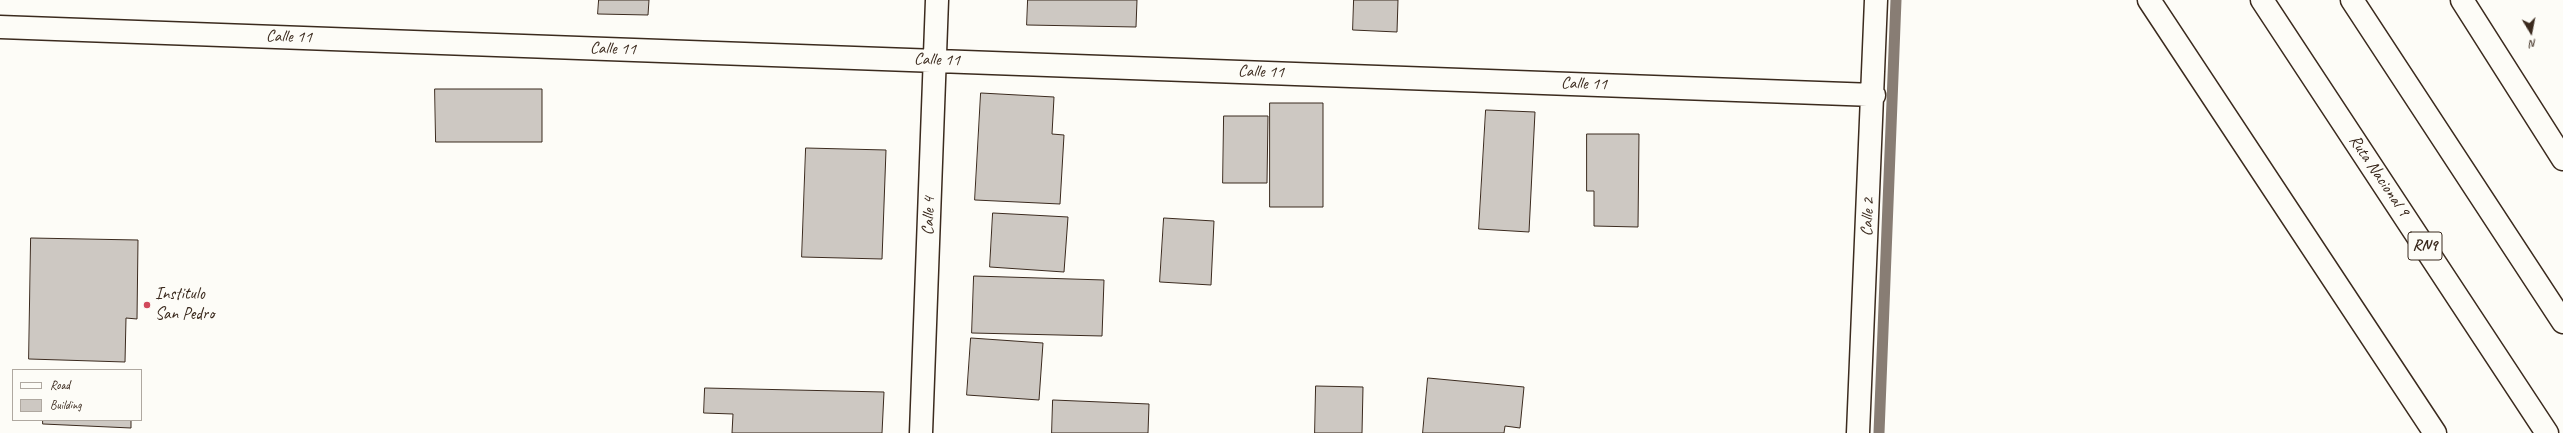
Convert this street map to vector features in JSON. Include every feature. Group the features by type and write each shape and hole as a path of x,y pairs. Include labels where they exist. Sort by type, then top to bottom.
{"main road":[{"name":"Calle 4","path":"920,433 937,0"},
{"name":"Calle 2","path":"1858,433 1874,95 1876,0"},
{"path":"2149,0 2434,433"},
{"name":"Ruta Nacional 9","path":"2262,0 2547,433"},
{"path":"2352,0 2563,322"},
{"path":"2462,0 2563,159"},
{"name":"Calle 11","path":"0,26 1874,95"}],"building":[{"path":"599,0 649,0 648,15 598,14"},
{"path":"1028,0 1137,0 1136,27 1027,25"},
{"path":"1354,0 1398,0 1397,32 1353,30"},
{"path":"435,89 542,89 542,142 436,142"},
{"path":"981,93 1054,97 1052,134 1064,135 1060,204 975,200"},
{"path":"1270,103 1323,103 1323,207 1270,207"},
{"path":"1486,110 1535,112 1529,232 1479,229"},
{"path":"1224,116 1268,116 1267,183 1223,183"},
{"path":"1587,134 1639,134 1638,227 1594,226 1594,191 1587,191"},
{"path":"806,148 886,150 882,259 802,257"},
{"path":"993,213 1068,217 1064,272 990,267"},
{"path":"1164,218 1214,221 1211,285 1160,282"},
{"path":"31,238 138,240 137,319 126,318 125,362 29,359"},
{"path":"974,276 1104,280 1102,336 972,333"},
{"path":"971,338 1043,343 1039,400 967,395"},
{"path":"1428,378 1524,387 1520,428 1505,426 1504,433 1423,433"},
{"path":"1316,386 1363,387 1362,433 1315,433"},
{"path":"705,388 884,392 882,433 732,433 733,414 704,413"},
{"path":"1053,400 1149,404 1148,433 1052,433"},
{"path":"43,421 131,421 131,428 43,424"}],"waterway":[{"path":"1879,433 1896,0"}],"place":[{"name":"Institulo San Pedro","path":"147,305"}]}
